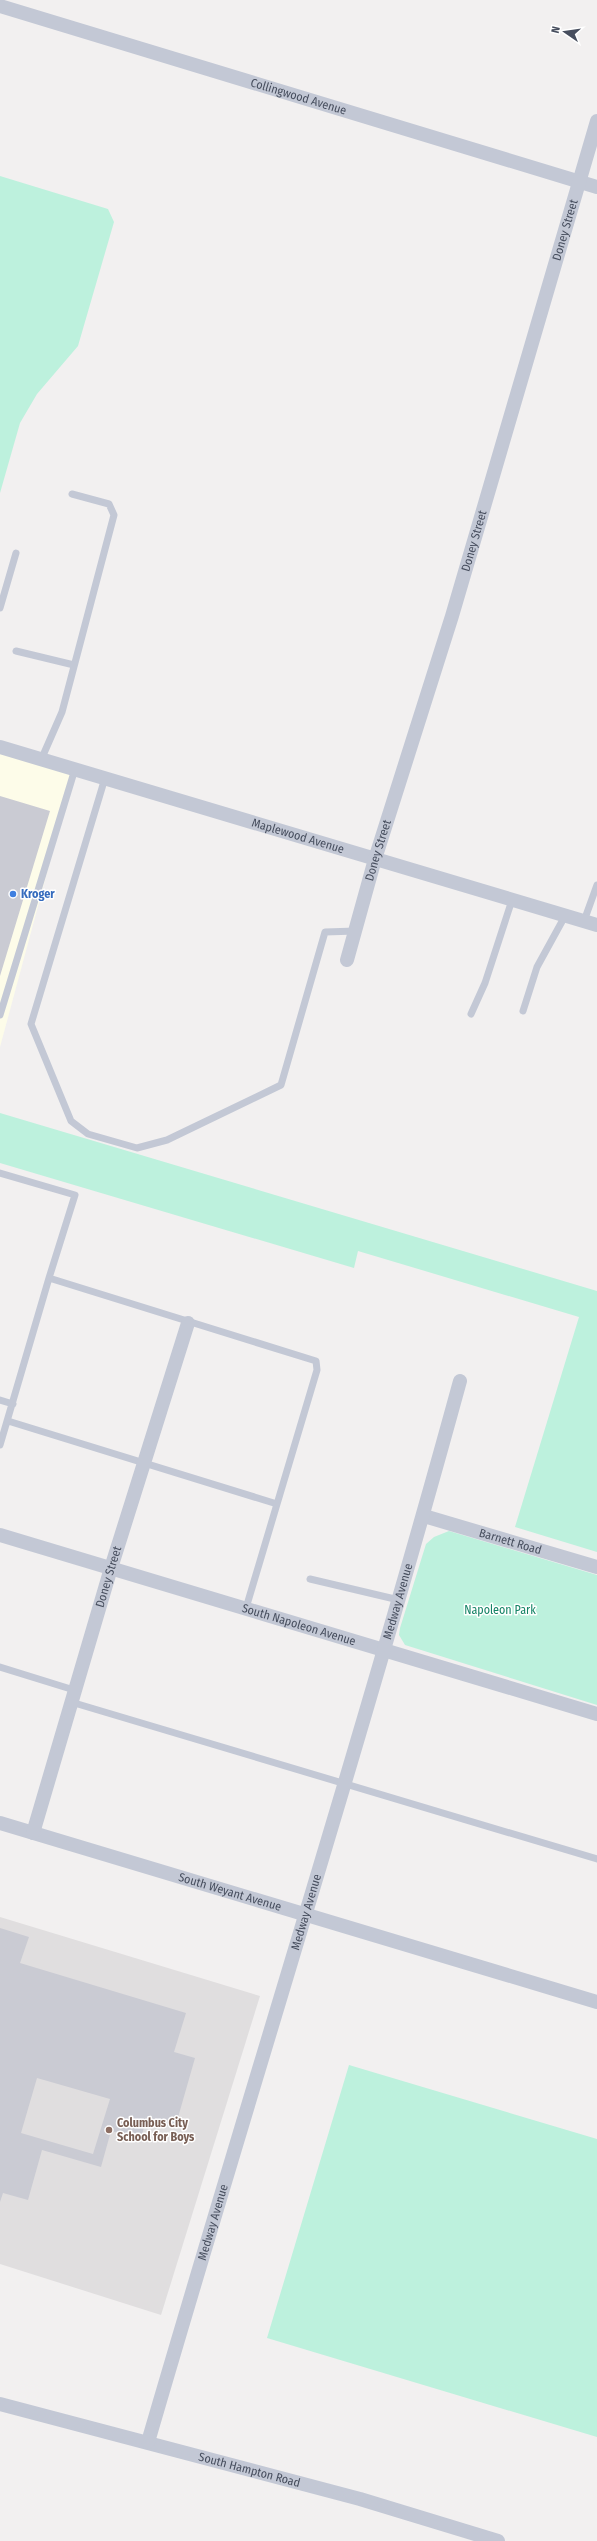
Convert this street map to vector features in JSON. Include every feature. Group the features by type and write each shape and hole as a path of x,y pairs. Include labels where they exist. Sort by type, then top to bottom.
{"street":[{"name":"Collingwood Avenue","path":"0,6 597,187"},
{"name":"Doney Street","path":"347,960 375,859 452,616 597,121"},
{"name":"Maplewood Avenue","path":"0,746 41,760 591,923"},
{"name":"Doney Street","path":"33,1833 110,1568 188,1323"},
{"name":"Medway Avenue","path":"148,2442 304,1914 385,1650 424,1516 460,1381"},
{"name":"Barnett Road","path":"424,1516 597,1567"},
{"name":"South Napoleon Avenue","path":"0,1535 597,1714"},
{"name":"South Weyant Avenue","path":"0,1823 597,2002"},
{"name":"South Hampton Road","path":"0,2404 360,2499 498,2541"}],"lane":[{"path":"41,760 62,712 114,515 109,504 72,494"},
{"path":"0,608 16,553"},
{"path":"16,651 74,665"},
{"path":"0,1015 75,769"},
{"path":"105,778 31,1024 71,1121 88,1134 137,1148 167,1140 281,1085 325,932 356,931"},
{"path":"591,923 597,885"},
{"path":"471,1014 485,983 512,900"},
{"path":"523,1011 537,967 565,916"},
{"path":"0,1172 75,1195 0,1445"},
{"path":"49,1278 188,1323 316,1361 316,1370 246,1608"},
{"path":"0,1400 13,1404"},
{"path":"8,1421 277,1504"},
{"path":"310,1579 399,1600"},
{"path":"0,1667 72,1696 344,1782 597,1859"}],"shaded area":[{"path":"0,746 75,769 0,1047"},
{"name":"Columbus City School for Boys","path":"0,1917 260,1996 161,2315 0,2264"}],"green space":[{"path":"0,176 108,209 114,222 78,346 37,394 20,423 0,493"},
{"path":"0,1113 597,1291 597,1552 515,1527 579,1317 358,1251 354,1268 0,1163"},
{"name":"Napoleon Park","path":"449,1531 597,1575 597,1705 405,1645 399,1635 400,1628 426,1544 434,1537"},
{"path":"349,2065 597,2139 597,2437 267,2338"}],"building":[{"name":"Kroger","path":"0,796 50,811 0,976"},
{"path":"0,1928 29,1937 20,1963 186,2013 174,2052 195,2058 175,2128 146,2119 141,2139 111,2131 101,2167 42,2150 28,2200 3,2193 0,2202","holes":["37,2078 110,2099 93,2154 21,2133"]}],"place":[{"name":"Kroger","path":"13,894"},
{"name":"Columbus City School for Boys","path":"109,2130"}]}
